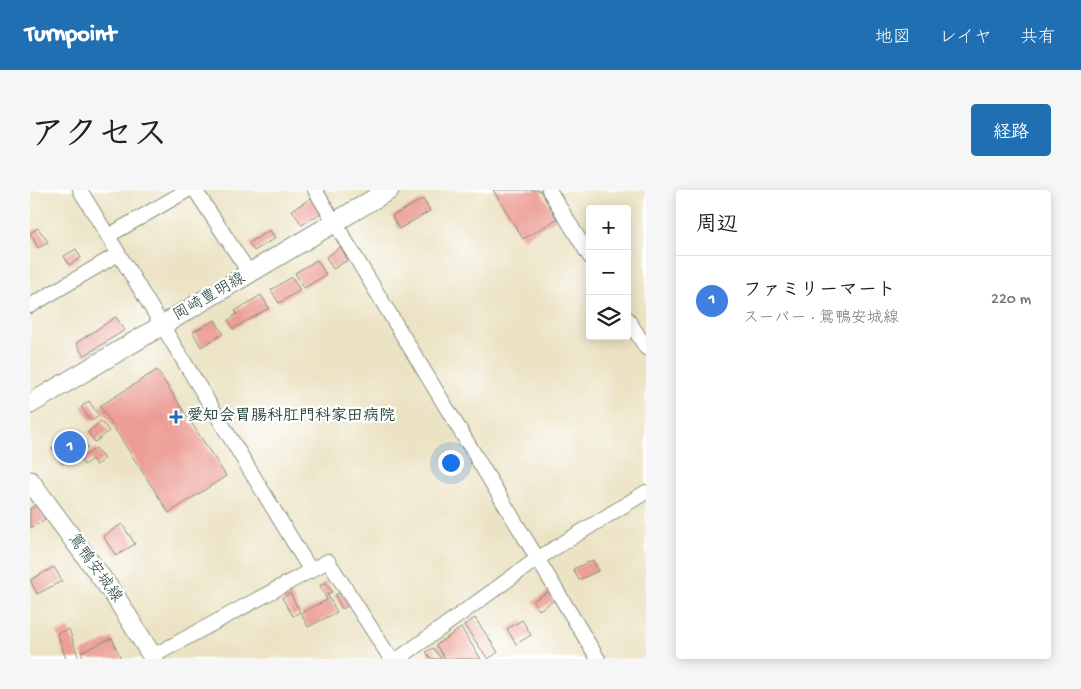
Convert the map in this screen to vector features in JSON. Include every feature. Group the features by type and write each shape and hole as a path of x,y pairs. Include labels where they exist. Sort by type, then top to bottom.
{"main road":[{"name":"岡崎豊明線","path":"30,404 336,224 389,190"},
{"name":"鴛鴨安城線","path":"30,481 115,596 154,658"}],"street":[{"path":"80,190 311,571"},
{"path":"108,236 188,190"},
{"path":"195,190 250,274"},
{"path":"315,190 598,659"},
{"path":"549,190 586,250"},
{"path":"30,306 118,254"},
{"path":"631,324 646,348"},
{"path":"398,659 537,559 646,492"},
{"path":"154,658 328,561 391,659"}],"building":[{"path":"493,190 540,190 557,219 523,239"},
{"path":"313,197 323,212 302,225 292,210"},
{"path":"423,199 430,211 399,229 392,216"},
{"path":"38,228 48,242 38,248 30,233"},
{"path":"270,230 275,238 254,251 249,243"},
{"path":"341,247 348,260 333,269 326,257"},
{"path":"76,249 81,258 69,265 64,256"},
{"path":"317,260 326,275 304,288 295,273"},
{"path":"292,277 300,290 279,303 271,290"},
{"path":"261,295 269,308 233,329 228,320 237,314 235,311"},
{"path":"116,317 125,330 84,356 76,343"},
{"path":"215,320 223,334 201,347 193,332"},
{"path":"157,370 226,476 169,513 100,406"},
{"path":"89,401 99,416 91,421 81,407"},
{"path":"101,421 109,431 95,442 88,432"},
{"path":"77,431 88,447 62,464 52,448"},
{"path":"96,448 104,459 96,465 92,459 84,465 80,459"},
{"path":"37,505 45,519 30,528 30,509"},
{"path":"122,524 135,544 116,556 103,536"},
{"path":"593,560 598,571 579,580 573,569"},
{"path":"54,567 62,581 37,594 30,580"},
{"path":"326,582 332,592 327,594 337,612 308,627 301,613 327,600 320,585"},
{"path":"344,591 351,604 342,609 335,595"},
{"path":"549,591 555,600 539,610 533,601"},
{"path":"290,593 300,612 293,616 282,598"},
{"path":"475,618 498,652 488,659 464,625"},
{"path":"522,620 531,635 516,644 507,629"},
{"path":"461,628 481,659 445,659 436,645"},
{"path":"69,629 79,659 66,659 57,633"},
{"path":"112,638 121,659 84,659 81,652"},
{"path":"433,648 441,659 431,659 426,652"}],"place":[{"name":"愛知会胃腸科肛門科家田病院","path":"176,417"},
{"name":"ファミリーマート","path":"70,447"}]}
